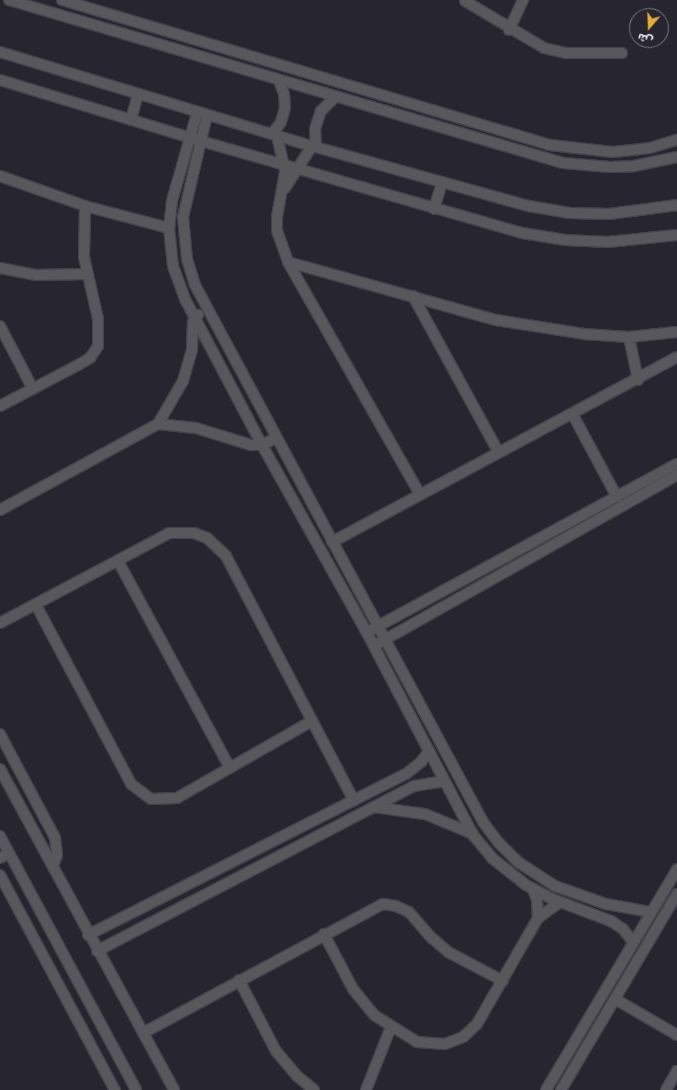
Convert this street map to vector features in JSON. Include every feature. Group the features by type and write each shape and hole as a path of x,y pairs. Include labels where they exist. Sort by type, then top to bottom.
{"street":[{"path":"9,0 563,163 610,167 634,166 677,157"},
{"path":"66,0 550,145 613,152 650,148 677,140"},
{"path":"509,30 523,0"},
{"path":"465,1 509,30 551,50 580,54 622,53"},
{"path":"0,52 314,147 529,206 569,213 609,214 677,205"},
{"path":"0,80 190,138 299,168 516,232 565,240 630,242 677,235"},
{"path":"279,80 284,94 285,108 275,135 285,165 283,192 277,217 277,231 288,262 420,494"},
{"path":"131,120 138,94"},
{"path":"283,192 314,147 316,129 321,111 335,97"},
{"path":"202,114 190,138 172,201 169,228 171,253 176,278 262,445 367,633 473,835 503,868 533,889 560,902 611,921 622,929 633,942"},
{"path":"202,114 201,141 185,203 183,231 190,272 206,310 483,822 508,853 542,879 569,892 606,904 651,912"},
{"path":"0,176 86,206 169,228"},
{"path":"434,209 442,182"},
{"path":"0,406 90,358 98,346 98,319 84,257 86,206"},
{"path":"288,262 496,320 584,334 629,337 677,332"},
{"path":"2,270 36,275 87,274"},
{"path":"413,296 498,452"},
{"path":"0,510 158,424 183,381 196,318 206,310"},
{"path":"0,326 33,389"},
{"path":"629,337 638,380"},
{"path":"332,542 498,452 573,415 677,357"},
{"path":"573,415 616,497"},
{"path":"158,424 196,428 246,444 262,445 276,438"},
{"path":"367,633 677,464"},
{"path":"374,646 677,475"},
{"path":"0,624 169,533 194,533 217,546 226,556 354,801"},
{"path":"118,561 230,768"},
{"path":"36,605 137,790 151,799 168,800 230,768 312,721"},
{"path":"0,734 55,838 57,855 53,866"},
{"path":"88,935 375,790 414,768 429,751"},
{"path":"0,769 53,866 88,935 144,1033 174,1090"},
{"path":"97,951 420,784 444,781"},
{"path":"375,790 378,805"},
{"path":"378,805 425,814 473,835"},
{"path":"0,836 136,1090"},
{"path":"0,858 9,853"},
{"path":"546,1090 677,869"},
{"path":"0,875 115,1090"},
{"path":"533,889 537,900 538,918"},
{"path":"561,1090 677,894"},
{"path":"324,934 359,998 374,1015 391,1027 427,1044 454,1041 476,1024 503,981 538,918 560,902"},
{"path":"144,1033 375,907 396,906 415,917 432,938 448,952 503,981"},
{"path":"137,911 147,925"},
{"path":"616,971 627,978"},
{"path":"239,980 276,1051 297,1076 314,1090"},
{"path":"615,999 677,1035"},
{"path":"366,1090 391,1027"},
{"path":"666,1090 677,1071"}]}
